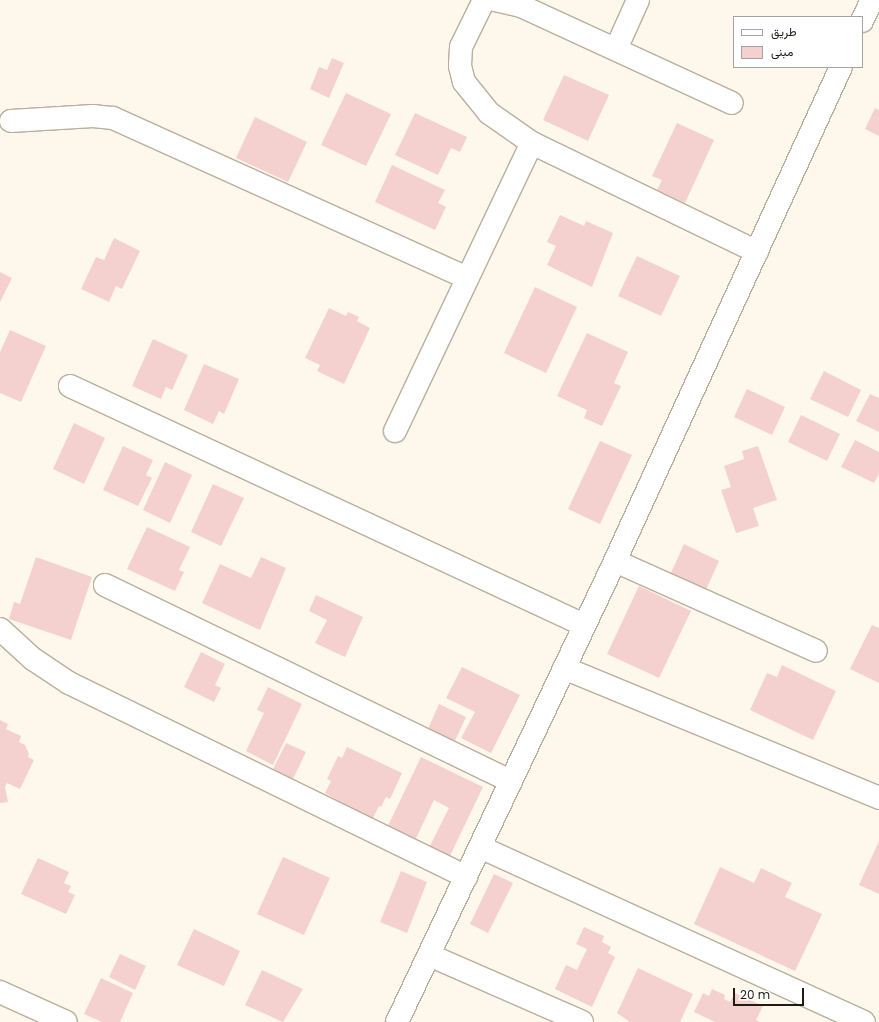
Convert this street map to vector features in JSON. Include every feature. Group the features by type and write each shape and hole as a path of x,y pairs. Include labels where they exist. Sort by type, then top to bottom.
{"street":[{"path":"484,0 461,47 460,66 464,82 489,113 532,143 757,252"},
{"path":"495,0 521,6 732,103"},
{"path":"616,49 638,0"},
{"path":"863,19 872,0"},
{"path":"397,1022 615,561 841,68"},
{"path":"11,121 93,116 113,118 467,278"},
{"path":"395,431 532,143"},
{"path":"70,386 584,625"},
{"path":"615,561 816,651"},
{"path":"105,585 511,781"},
{"path":"0,629 33,660 69,683 466,877"},
{"path":"564,668 879,798"},
{"path":"480,847 864,1022"},
{"path":"429,956 582,1022"},
{"path":"0,992 66,1022"}],"building":[{"path":"332,58 344,63 329,98 310,89 319,67 327,70"},
{"path":"564,75 609,95 588,141 543,120"},
{"path":"346,93 391,114 366,166 321,145"},
{"path":"875,108 879,110 879,136 865,129"},
{"path":"415,113 467,137 460,152 451,148 438,175 395,155"},
{"path":"255,117 307,142 288,182 236,158"},
{"path":"677,123 714,140 685,203 657,190 662,180 652,176"},
{"path":"392,165 445,190 438,203 446,207 435,230 375,202"},
{"path":"560,215 584,226 586,221 613,233 592,287 547,265 556,246 547,242"},
{"path":"114,238 140,251 122,289 116,286 109,302 81,289 96,257 104,260"},
{"path":"637,256 680,276 661,316 618,296"},
{"path":"0,272 12,278 0,302"},
{"path":"535,287 577,307 546,373 504,353"},
{"path":"329,308 346,316 348,312 359,317 357,321 370,328 344,384 317,371 320,365 305,358"},
{"path":"10,330 46,346 21,402 0,393 0,352"},
{"path":"587,333 628,352 614,383 621,386 602,426 584,418 587,410 557,396"},
{"path":"153,339 188,355 172,390 166,387 161,399 132,386"},
{"path":"204,364 239,379 224,414 219,411 213,424 184,410"},
{"path":"824,371 861,390 848,417 810,399"},
{"path":"747,389 785,407 772,435 734,417"},
{"path":"870,394 879,398 879,432 856,421"},
{"path":"801,415 840,434 827,461 788,442"},
{"path":"74,423 105,438 84,484 53,469"},
{"path":"855,440 879,452 879,474 874,483 841,467"},
{"path":"600,441 632,455 600,524 568,509"},
{"path":"123,446 153,460 146,475 152,478 138,506 103,490"},
{"path":"758,446 777,500 753,508 759,526 736,533 721,490 731,487 724,466 744,459 742,451"},
{"path":"165,462 192,475 170,523 143,510"},
{"path":"213,484 244,498 221,546 191,532"},
{"path":"147,527 190,547 179,570 184,572 175,591 127,569"},
{"path":"684,544 719,561 705,592 670,575"},
{"path":"36,557 92,577 71,640 9,619 14,602 20,604"},
{"path":"261,557 286,568 260,630 202,603 220,564 251,578"},
{"path":"639,586 691,611 659,678 607,654"},
{"path":"316,595 363,617 345,657 315,643 327,620 309,611"},
{"path":"872,625 879,628 879,683 850,669"},
{"path":"201,652 225,664 215,685 221,688 214,702 184,687"},
{"path":"782,665 836,691 813,740 750,710 767,673 777,677"},
{"path":"462,667 520,695 491,753 461,738 475,712 446,698"},
{"path":"268,687 302,704 273,765 246,751 264,713 257,710"},
{"path":"439,704 466,717 455,741 428,729"},
{"path":"0,720 8,724 6,729 21,736 19,742 25,745 29,754 28,757 34,760 20,789 7,783 5,787 8,802 0,803"},
{"path":"286,743 306,752 293,779 273,769"},
{"path":"347,747 402,773 390,799 386,797 381,807 379,806 372,820 325,793 331,781 327,779 338,756 342,758"},
{"path":"421,757 483,787 448,860 428,850 449,808 434,800 413,845 385,832"},
{"path":"879,841 879,894 859,885"},
{"path":"283,857 330,878 304,935 257,914"},
{"path":"38,858 69,872 64,883 71,886 68,892 75,895 66,914 21,894"},
{"path":"720,867 754,883 761,868 792,883 785,897 822,914 795,971 694,924"},
{"path":"401,871 427,882 407,933 380,922"},
{"path":"494,874 513,883 488,933 470,924"},
{"path":"584,927 604,936 602,942 611,947 608,953 615,957 592,1007 555,989 566,965 577,970 587,949 576,944"},
{"path":"194,929 240,951 224,986 177,965"},
{"path":"120,954 146,966 135,990 109,977"},
{"path":"638,968 693,994 680,1022 630,1022 617,1013"},
{"path":"262,970 303,989 283,1022 245,1005"},
{"path":"101,978 133,993 120,1022 102,1022 84,1014"},
{"path":"712,989 725,995 724,999 730,1002 735,993 763,1006 756,1020 760,1022 715,1022 694,1012 703,993 709,996"}]}
